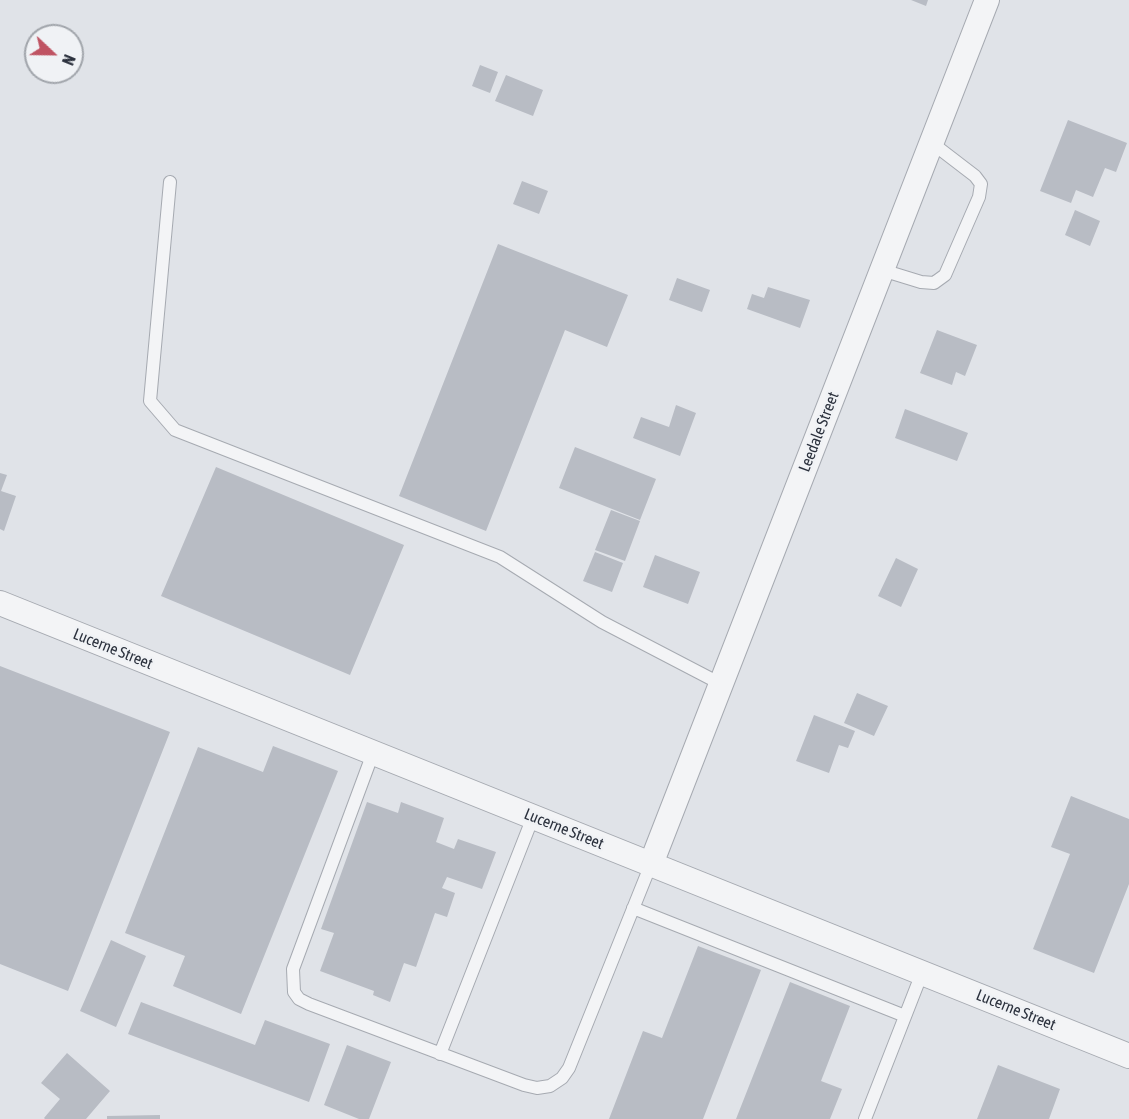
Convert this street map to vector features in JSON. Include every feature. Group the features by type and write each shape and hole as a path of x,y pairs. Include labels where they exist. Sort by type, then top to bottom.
{"street":[{"name":"Leedale Street","path":"651,864 987,0"},
{"name":"Lucerne Street","path":"0,603 1129,1056"}],"lane":[{"path":"882,270 934,284 945,275 979,197 981,184 975,176 932,143"},
{"path":"170,182 150,401 175,429 500,557 602,622 721,684"},
{"path":"373,753 296,957 292,980 299,999 309,1004 524,1085 550,1086 562,1078 569,1068 651,864"},
{"path":"441,1054 533,817"},
{"path":"633,908 905,1016"},
{"path":"865,1119 922,973"}],"building":[{"path":"911,0 928,0 926,6"},
{"path":"480,65 498,72 490,93 472,86"},
{"path":"506,75 543,90 533,116 495,101"},
{"path":"1068,120 1127,143 1116,172 1105,168 1093,197 1076,190 1071,203 1040,191"},
{"path":"522,181 548,191 539,214 513,204"},
{"path":"1075,210 1100,221 1090,246 1065,235"},
{"path":"498,244 628,295 607,347 565,330 486,531 399,496"},
{"path":"677,278 710,290 702,312 669,300"},
{"path":"768,287 810,300 800,328 747,309 752,294 764,298"},
{"path":"937,330 977,345 965,376 956,372 952,385 920,373"},
{"path":"676,405 696,413 680,456 633,438 641,417 669,427"},
{"path":"905,409 968,433 957,461 895,438"},
{"path":"575,447 656,479 640,520 559,488"},
{"path":"216,467 404,545 350,675 161,596"},
{"path":"0,473 7,475 1,491 16,496 4,531 0,529"},
{"path":"611,510 640,521 625,561 595,550"},
{"path":"595,552 623,563 612,592 583,581"},
{"path":"655,555 700,572 688,604 643,587"},
{"path":"896,558 918,569 901,607 878,596"},
{"path":"0,666 170,732 68,991 0,964"},
{"path":"857,693 888,706 874,736 844,723"},
{"path":"814,715 855,731 848,748 839,745 829,773 796,761"},
{"path":"273,746 338,771 241,1014 173,986 185,956 125,933 198,747 263,772"},
{"path":"1071,796 1129,819 1129,884 1094,973 1033,949 1070,854 1051,847"},
{"path":"367,802 398,813 401,802 444,818 436,842 454,849 458,839 496,852 482,889 447,877 442,888 455,893 447,917 435,913 416,967 404,963 390,1002 373,995 374,991 320,971 334,933 321,929"},
{"path":"111,940 146,956 116,1027 80,1011"},
{"path":"698,946 761,970 703,1119 609,1119 643,1031 662,1038"},
{"path":"790,982 850,1006 821,1081 842,1089 830,1119 736,1119"},
{"path":"141,1002 255,1045 265,1020 330,1044 309,1102 128,1034"},
{"path":"347,1045 391,1062 369,1119 359,1119 324,1105"},
{"path":"67,1053 110,1091 86,1119 45,1119 60,1099 41,1083"},
{"path":"998,1065 1060,1089 1049,1119 977,1119"},
{"path":"160,1115 160,1119 107,1119 107,1116"}]}
